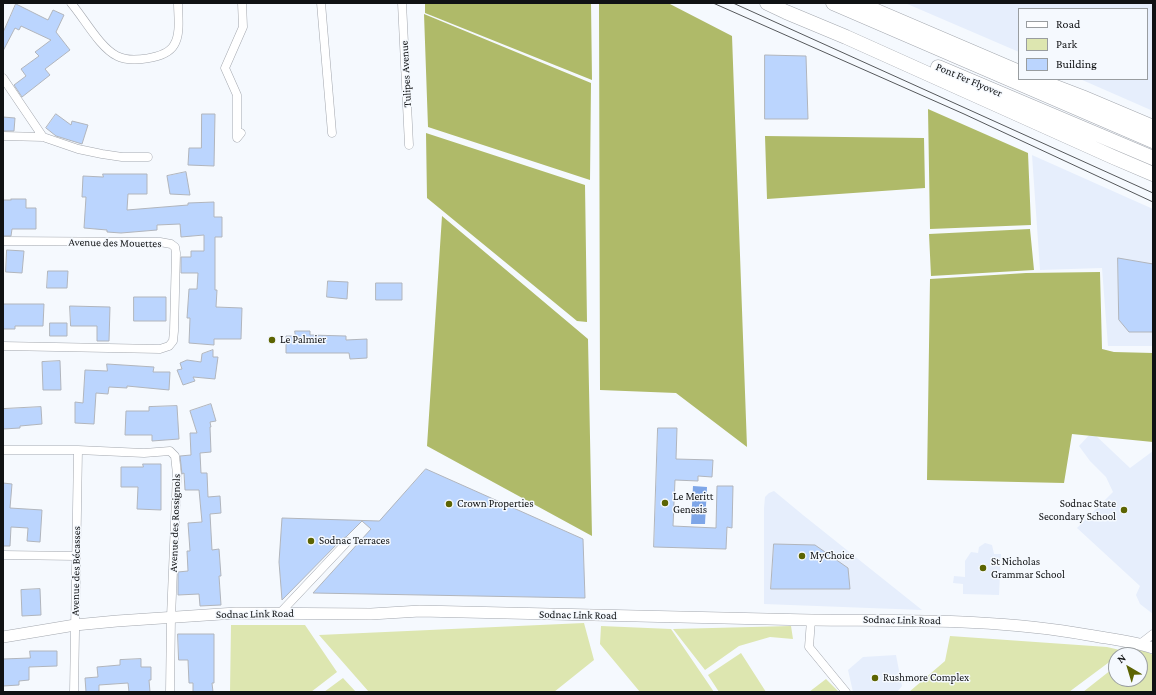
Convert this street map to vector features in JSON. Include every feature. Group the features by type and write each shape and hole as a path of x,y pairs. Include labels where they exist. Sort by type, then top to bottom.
{"highway":[{"path":"767,3 1153,174"},
{"name":"Pont Fer Flyover","path":"784,3 1153,158"},
{"name":"Pont Fer Flyover","path":"833,3 1153,141"},
{"path":"858,3 1018,72"},
{"path":"1038,80 1153,127"}],"main road":[{"name":"Sodnac Link Road","path":"3,637 75,625 171,617 236,613 371,614 420,611 811,620 924,620 1006,624 1065,631 1140,644 1153,648"}],"street":[{"path":"71,3 106,47 117,57 132,60 151,59 166,52 174,46 178,31 178,3"},
{"path":"241,133 237,138 237,95 225,68 243,27 242,3"},
{"path":"321,3 332,133"},
{"name":"Tulipes Avenue","path":"402,3 409,145"},
{"path":"3,78 43,137"},
{"path":"3,136 43,137 78,149 102,154 122,157 148,157"},
{"name":"Avenue des Mouettes","path":"3,241 160,242 171,244 175,247 176,253 174,331 173,341 169,346 160,348 3,346"},
{"name":"Avenue des Rossignols","path":"3,450 78,450 144,454 170,451 175,456 177,474 171,617 170,692"},
{"name":"Avenue des Bécasses","path":"74,692 78,450"},
{"path":"280,613 347,542"},
{"path":"3,554 76,556"},
{"path":"811,620 809,647 846,692"},
{"path":"1140,644 1153,634"}],"shaded area":[{"path":"905,3 1153,3 1153,111 1082,80 1148,80 1148,8 1018,8 1018,52"},
{"path":"1032,155 1153,209 1153,346 1108,346 1102,268 1040,270"},
{"name":"Sodnac State Secondary School","path":"1092,432 1130,468 1153,451 1153,614 1140,604 1136,595 1140,586 1077,528 1113,492 1106,477 1090,461 1079,446"},
{"path":"774,491 922,610 764,604 764,508 765,497"},
{"name":"St Nicholas Grammar School","path":"985,543 992,545 994,554 1001,554 999,595 963,594 963,584 953,583 954,576 965,577 965,561 971,552 978,553 979,547"},
{"name":"Rushmore Complex","path":"896,655 902,686 897,692 853,692 848,670 863,657"}],"green space":[{"path":"425,3 591,3 592,80 425,13"},
{"path":"599,3 668,3 732,36 747,447 676,393 600,390"},
{"path":"424,14 591,83 590,180 428,127"},
{"path":"928,109 1028,153 1031,225 930,229"},
{"path":"426,133 585,185 587,322 577,321 427,198"},
{"path":"765,136 924,138 925,188 767,199"},
{"path":"442,216 588,339 592,536 427,446"},
{"path":"1030,229 1034,270 931,276 929,234"},
{"path":"1100,272 1102,349 1114,352 1153,353 1153,442 1072,434 1064,483 927,480 930,279 1026,273"},
{"path":"584,623 594,660 554,692 369,692 319,635"},
{"path":"231,625 305,625 337,672 311,692 230,692"},
{"path":"601,626 671,629 714,692 640,692 600,644"},
{"path":"791,626 793,639 770,637 739,646 705,670 673,629"},
{"path":"950,636 1108,647 1108,663 1069,692 909,692 945,661"},
{"path":"1148,652 1153,655 1153,692 1083,692 1108,672 1108,687 1148,687"},
{"path":"741,653 766,692 719,692 708,675"},
{"path":"343,678 356,692 324,692"},
{"path":"826,679 839,692 809,692"}],"water":[{"path":"693,486 707,487 705,524 691,524"}],"building":[{"path":"16,4 48,20 53,10 64,15 56,32 70,50 45,69 50,75 22,97 14,85 26,76 21,69 39,56 35,52 51,40 21,26 19,30 15,28 3,51 3,33"},
{"path":"765,55 806,56 808,119 765,119"},
{"path":"56,114 71,125 72,121 88,125 82,144 56,136 46,128"},
{"path":"202,114 215,114 214,166 188,165 189,148 201,148"},
{"path":"3,117 15,118 14,131 3,131"},
{"path":"186,172 190,195 170,194 167,176"},
{"path":"103,174 147,174 147,194 128,194 127,210 188,205 188,203 214,202 214,217 222,217 222,237 215,237 215,290 217,290 216,307 242,308 241,339 214,339 214,345 189,343 190,318 187,318 189,289 197,289 198,273 181,273 181,257 191,257 191,251 204,251 204,235 181,237 180,224 157,225 157,230 121,233 84,228 86,197 82,197 83,176 103,177"},
{"path":"26,199 26,208 36,208 36,229 12,229 11,236 3,236 3,200"},
{"path":"7,250 24,251 22,273 6,272"},
{"path":"1118,258 1153,264 1153,332 1129,332 1119,320"},
{"path":"48,271 68,271 67,288 47,288"},
{"path":"328,281 348,282 347,299 327,297"},
{"path":"376,283 402,283 402,300 376,300"},
{"path":"134,297 166,297 166,321 134,321"},
{"path":"3,304 44,304 43,326 15,326 15,329 3,329"},
{"path":"70,306 110,307 109,341 97,341 97,326 71,326"},
{"path":"50,323 67,323 67,336 50,336"},
{"path":"295,331 310,331 310,335 346,336 346,340 367,339 367,358 350,359 349,353 286,353 286,336 295,336"},
{"path":"213,350 213,357 218,357 215,379 193,377 195,381 183,385 177,370 182,369 180,363 187,360 201,362 202,354"},
{"path":"60,361 61,390 43,390 42,362"},
{"path":"107,364 154,367 153,372 170,372 169,390 127,386 127,388 109,387 108,394 96,393 94,424 75,423 75,402 83,403 85,370 107,371"},
{"path":"211,404 216,421 210,422 211,452 200,453 201,473 207,473 208,497 220,496 221,513 210,514 212,550 219,549 221,605 200,606 199,594 178,595 178,572 188,571 187,551 190,551 188,523 202,522 199,490 185,490 184,473 182,474 180,456 191,455 190,433 197,433 190,411"},
{"path":"177,406 179,439 152,441 152,435 125,435 126,411 149,411 149,407"},
{"path":"41,407 42,424 3,429 3,409"},
{"name":"Le Meritt Genesis","path":"658,428 677,428 676,459 713,460 712,477 698,476 698,481 675,480 673,526 716,528 717,486 733,486 732,528 727,527 726,549 654,547"},
{"path":"143,464 161,464 161,510 137,509 138,487 121,487 121,467 143,467"},
{"name":"Crown Properties","path":"426,469 583,539 585,598 313,593 371,529 362,521 346,537 343,538 282,600 279,562 282,518 379,521"},
{"path":"3,483 12,484 10,508 42,510 40,542 27,541 28,528 11,527 10,546 3,546"},
{"name":"MyChoice","path":"774,544 815,545 848,568 850,589 771,589"},
{"path":"40,589 41,615 22,616 21,590"},
{"path":"178,634 214,634 213,692 193,692 193,683 189,683 188,660 179,660"},
{"path":"30,651 57,651 57,666 29,667 29,680 19,681 19,685 3,686 3,659 30,658"},
{"path":"141,659 141,667 151,667 151,680 149,680 150,692 129,692 128,683 99,685 99,692 86,692 85,678 98,677 97,667 120,665 120,660"}],"tram line":[{"path":"713,3 964,114 1153,202"},
{"path":"733,3 1153,193"}],"place":[{"name":"Le Palmier","path":"272,340"},
{"name":"Le Meritt Genesis","path":"665,503"},
{"name":"Crown Properties","path":"449,504"},
{"name":"Sodnac State Secondary School","path":"1124,510"},
{"name":"Sodnac Terraces","path":"311,541"},
{"name":"MyChoice","path":"802,556"},
{"name":"St Nicholas Grammar School","path":"983,568"},
{"name":"Rushmore Complex","path":"875,678"}]}
